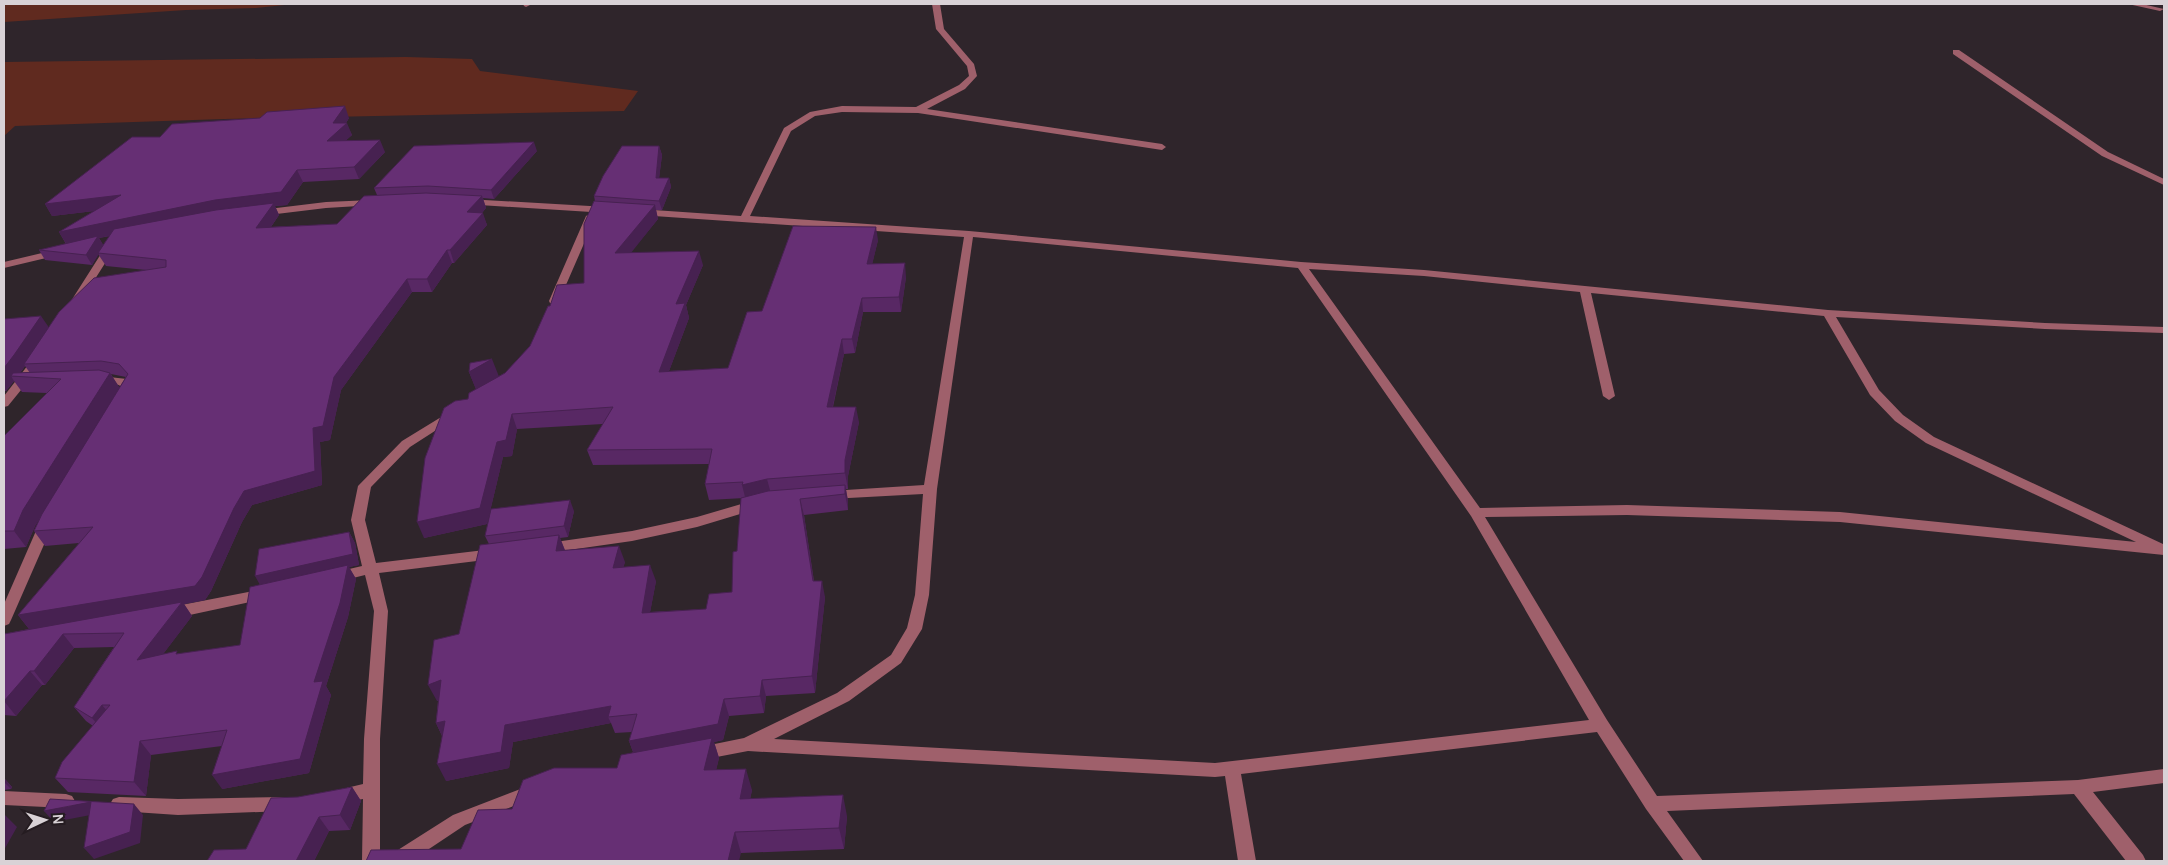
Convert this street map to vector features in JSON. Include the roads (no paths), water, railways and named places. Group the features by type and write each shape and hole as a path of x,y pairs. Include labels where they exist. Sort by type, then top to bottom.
{"street":[{"path":"918,110 962,87 973,76 971,66 940,29 936,4"},
{"path":"2132,4 2160,9"},
{"path":"1956,52 2105,154 2164,182"},
{"path":"744,219 787,130 813,114 842,109 918,110 1162,147"},
{"path":"460,202 969,234 1301,265 1424,273 1828,312 2045,326 2164,330"},
{"path":"250,214 326,205 383,203"},
{"path":"548,314 594,209"},
{"path":"748,744 843,697 896,659 914,629 922,595 930,489 969,234"},
{"path":"68,314 116,238 97,242"},
{"path":"4,265 69,249"},
{"path":"1301,265 1476,513 1601,725 1652,804 1694,861"},
{"path":"1585,288 1609,396"},
{"path":"1828,312 1874,392 1899,418 1930,440 2164,550"},
{"path":"4,403 46,347"},
{"path":"90,381 109,380 123,382 128,388 118,404"},
{"path":"20,384 40,384"},
{"path":"371,861 372,738 381,611 358,520 364,486 406,444 466,406"},
{"path":"816,496 930,489"},
{"path":"532,550 632,536 696,522 771,501"},
{"path":"1476,513 1627,510 1840,517 2164,550"},
{"path":"4,620 44,528 54,511"},
{"path":"322,580 370,569 504,553"},
{"path":"157,616 283,589"},
{"path":"682,756 748,744 1205,770 1601,725"},
{"path":"1232,768 1247,861"},
{"path":"1652,804 2078,787 2164,776"},
{"path":"396,861 459,820 550,785"},
{"path":"2078,787 2137,861"},
{"path":"326,799 372,790"},
{"path":"4,798 79,802"},
{"path":"99,803 178,807 298,803"}]}
